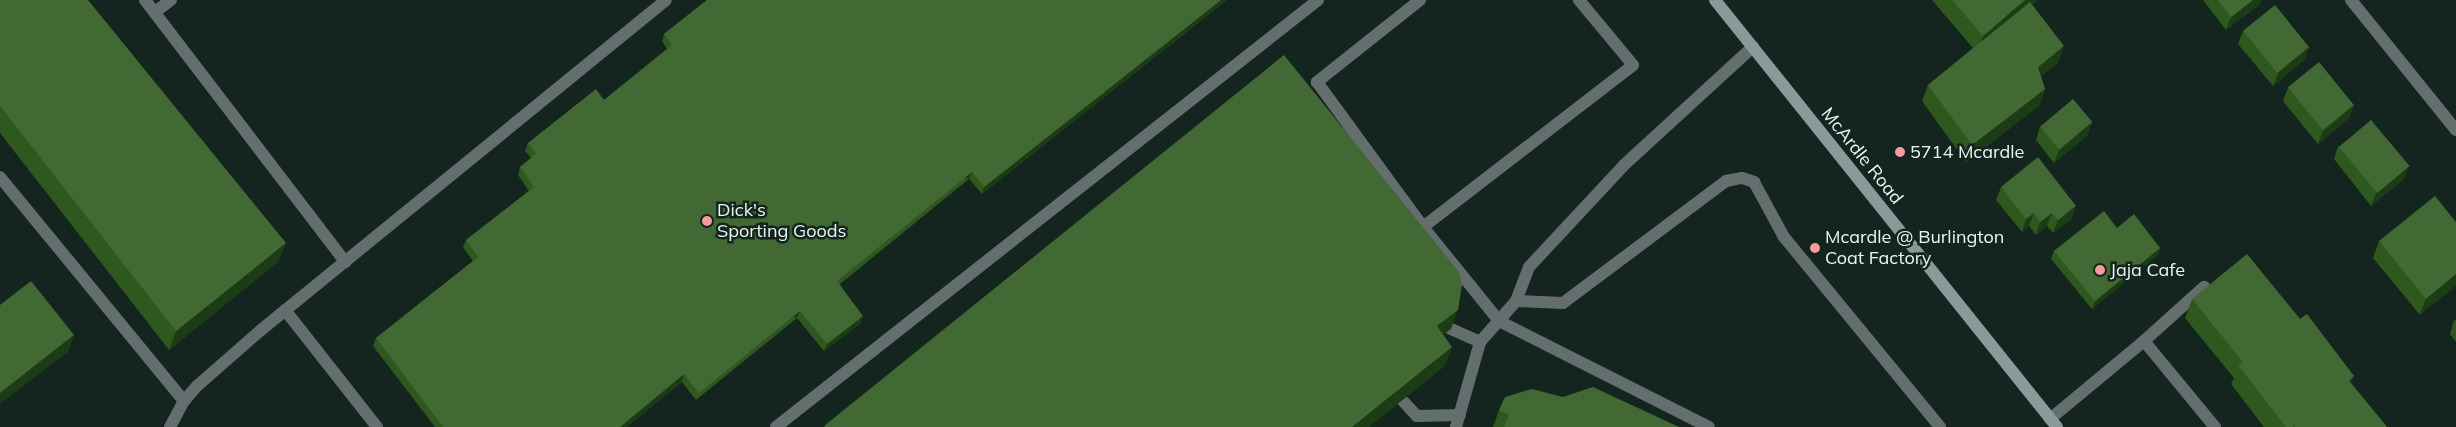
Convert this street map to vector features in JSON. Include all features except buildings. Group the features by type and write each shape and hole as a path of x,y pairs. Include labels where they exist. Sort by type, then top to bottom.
{"main road":[{"name":"McArdle Road","path":"1716,0 2053,423"}],"street":[{"path":"145,0 345,262"},
{"path":"155,12 171,0"},
{"path":"170,427 184,401 197,386 285,310 666,0"},
{"path":"776,427 1318,0"},
{"path":"1420,0 1317,82 1423,227 1499,321 1709,427"},
{"path":"1423,227 1634,65 1579,0"},
{"path":"2351,0 2456,130"},
{"path":"1402,400 1417,416 1458,421 1480,342 1516,301 1529,267 1624,165 1753,47"},
{"path":"0,177 184,401"},
{"path":"1516,301 1563,303 1726,181 1742,178 1754,182 1784,237 1940,427"},
{"path":"2053,423 2204,287"},
{"path":"285,310 377,427"},
{"path":"1451,329 1480,342"},
{"path":"2144,340 2215,427"}],"place":[{"name":"5714 Mcardle","path":"1900,152"},
{"name":"Dick's Sporting Goods","path":"707,221"},
{"name":"Mcardle @ Burlington Coat Factory","path":"1815,248"},
{"name":"Jaja Cafe","path":"2100,270"}]}
